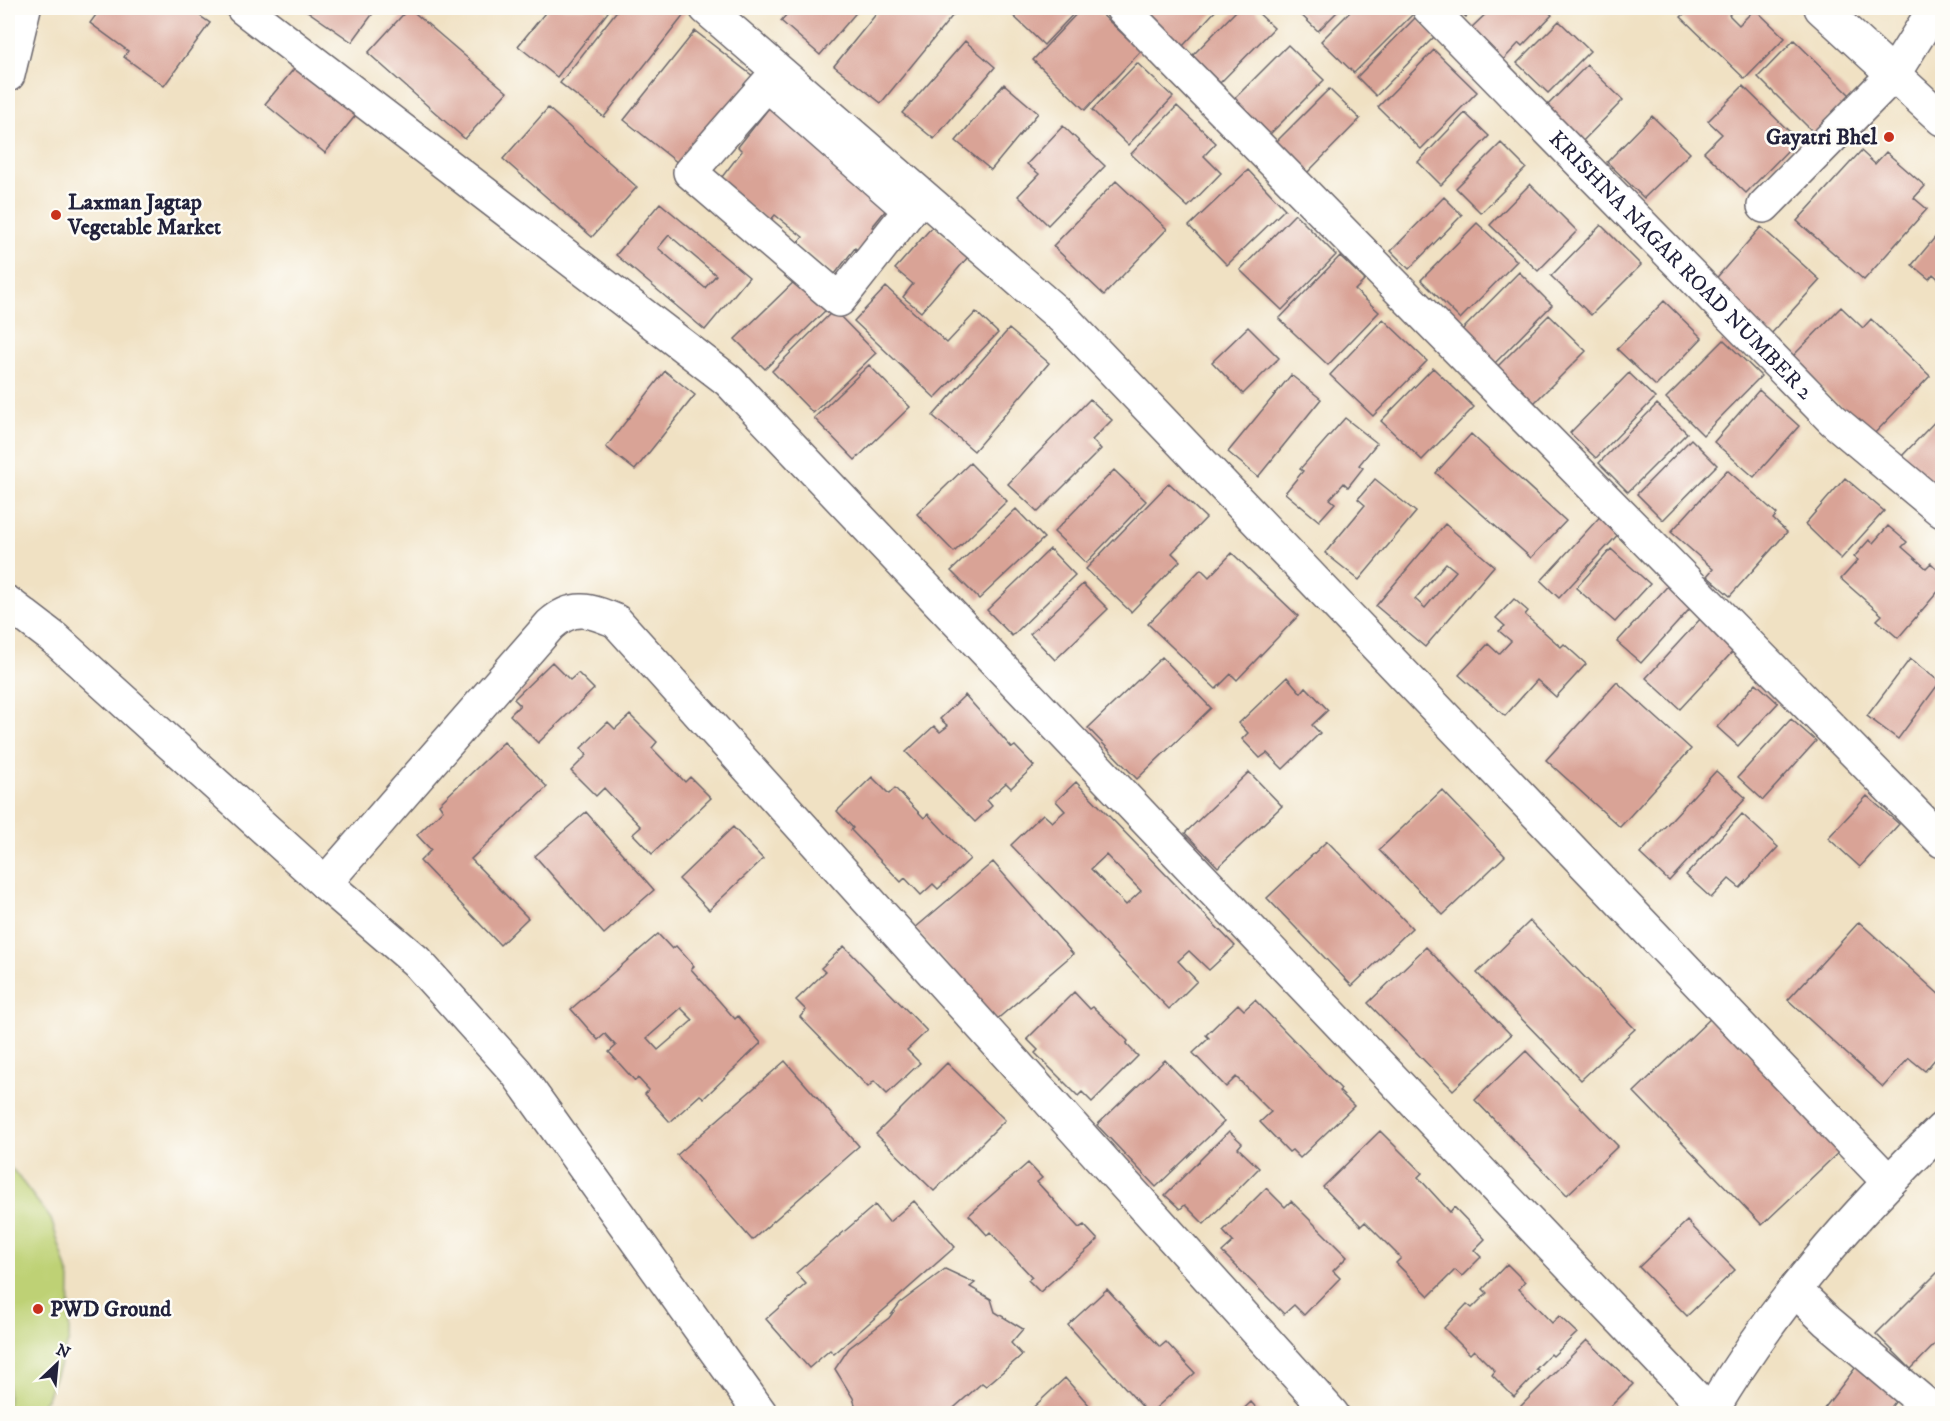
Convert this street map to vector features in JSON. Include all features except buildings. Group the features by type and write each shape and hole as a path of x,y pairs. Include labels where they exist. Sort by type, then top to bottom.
{"street":[{"path":"8,75 24,8"},
{"path":"243,8 729,381 1710,1413 1734,1372 1829,1247 1888,1181 1942,1129"},
{"path":"706,8 842,138 910,210 839,300 690,172 767,84 842,138 1064,319 1888,1181"},
{"path":"1122,8 1942,841"},
{"name":"KRISHNA NAGAR ROAD NUMBER 2","path":"1429,8 1833,420 1942,512"},
{"path":"1821,8 1942,119"},
{"path":"1764,206 1893,75 1935,8"},
{"path":"8,603 55,639 325,883 416,961 516,1072 761,1413"},
{"path":"325,883 560,615 588,609 616,621 1332,1413"},
{"path":"1795,1290 1827,1321 1936,1413"}],"green space":[{"name":"PWD Ground","path":"8,1166 51,1219 70,1279 69,1340 47,1398 34,1413 8,1413"}],"place":[{"name":"Gayatri Bhel","path":"1889,137"},
{"name":"Laxman Jagtap Vegetable Market","path":"56,215"},
{"name":"PWD Ground","path":"38,1309"}]}
